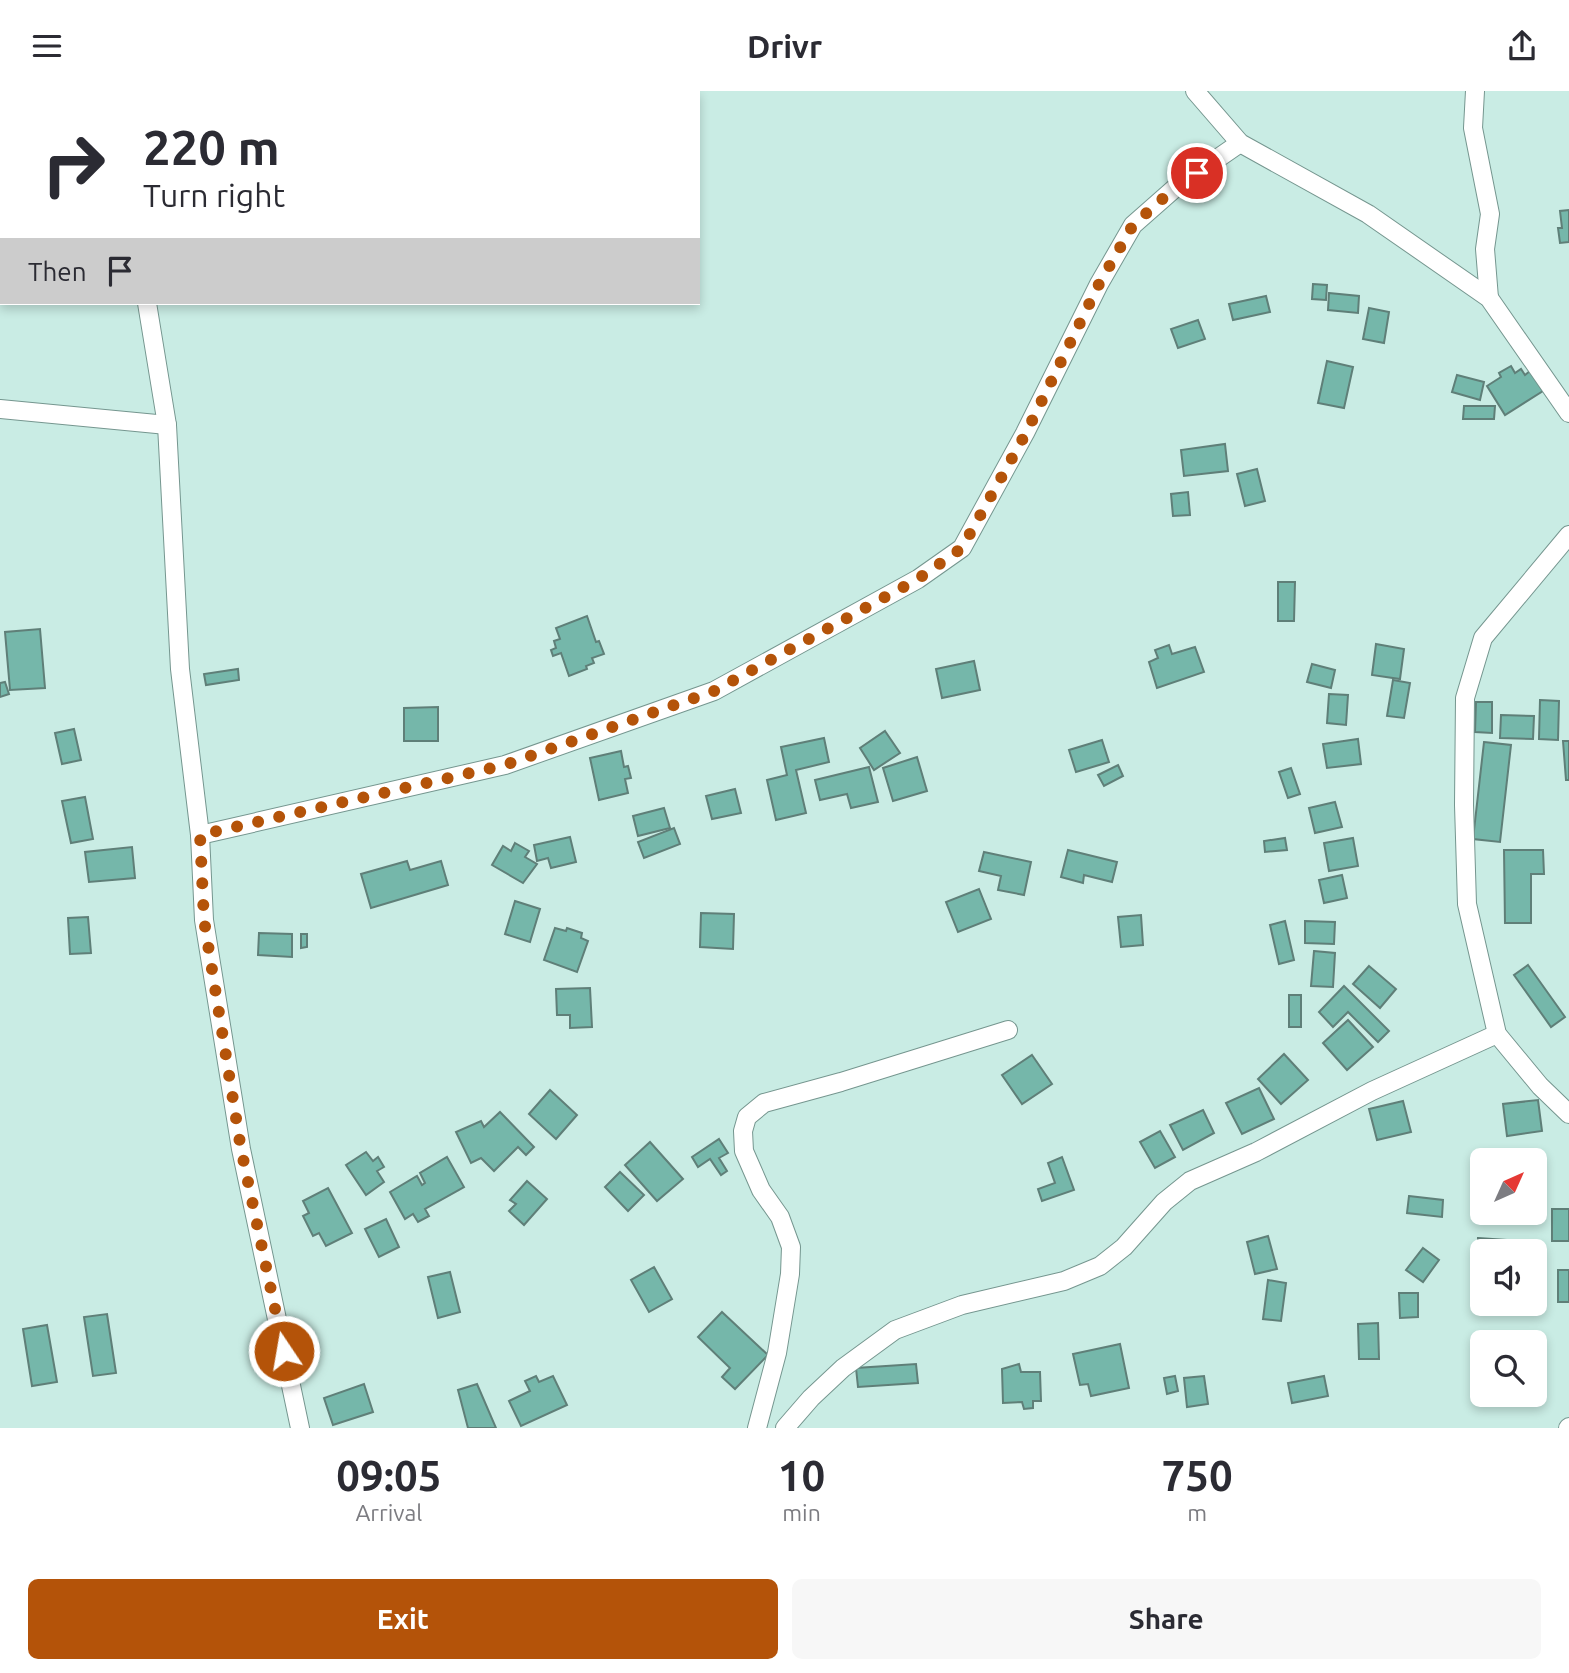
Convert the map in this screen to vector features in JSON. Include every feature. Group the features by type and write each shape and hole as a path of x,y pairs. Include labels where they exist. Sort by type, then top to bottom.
{"street":[{"path":"1195,91 1240,143 1368,215 1489,298 1569,413"},
{"path":"1475,91 1473,128 1490,214 1485,249 1489,298"},
{"path":"200,835 505,765 702,696 725,686 918,579 962,548 1031,422 1099,284 1133,225 1175,188 1240,143"},
{"path":"147,305 167,425 180,669 200,835 204,920 241,1149 300,1428"},
{"path":"0,409 167,425"},
{"path":"1569,535 1483,638 1465,698 1464,805 1467,904 1497,1034 1540,1086 1569,1114"},
{"path":"757,1428 777,1353 790,1274 791,1247 780,1217 761,1190 744,1151 743,1131 747,1117 764,1103 1007,1030"},
{"path":"785,1428 811,1398 843,1368 895,1330 962,1305 1064,1281 1100,1266 1124,1247 1164,1202 1190,1181 1256,1152 1373,1091 1497,1034"}],"building":[{"path":"1569,210 1569,242 1560,243 1560,211"},
{"path":"1313,284 1327,285 1326,300 1312,299"},
{"path":"1329,293 1359,296 1358,313 1328,310"},
{"path":"1266,296 1270,312 1233,320 1229,304"},
{"path":"1369,308 1389,312 1384,343 1363,339"},
{"path":"1198,320 1205,339 1178,348 1171,329"},
{"path":"1327,361 1353,367 1344,408 1318,403"},
{"path":"1511,366 1515,373 1521,369 1525,375 1530,371 1543,391 1505,415 1487,386 1501,377 1499,373"},
{"path":"1457,375 1484,382 1480,400 1452,392"},
{"path":"1464,406 1495,406 1494,419 1463,419"},
{"path":"1225,444 1228,471 1184,476 1181,450"},
{"path":"1257,469 1265,501 1245,506 1237,474"},
{"path":"1188,492 1190,515 1173,516 1171,494"},
{"path":"1278,582 1295,582 1294,621 1278,621"},
{"path":"587,616 596,642 599,641 604,654 592,658 594,663 586,666 587,669 569,676 561,653 553,656 551,650 556,648 554,641 560,639 556,628"},
{"path":"40,629 45,688 10,690 5,632"},
{"path":"1376,644 1404,649 1400,679 1372,675"},
{"path":"1169,645 1172,654 1195,647 1204,672 1157,688 1149,662 1158,658 1155,650"},
{"path":"974,661 980,690 942,698 936,669"},
{"path":"1312,664 1335,670 1331,688 1307,682"},
{"path":"238,669 239,680 206,685 204,674"},
{"path":"1393,680 1410,683 1404,718 1387,716"},
{"path":"5,682 9,694 0,697 0,683"},
{"path":"1329,694 1348,695 1346,725 1327,723"},
{"path":"1540,700 1559,701 1558,740 1539,739"},
{"path":"1476,702 1492,702 1492,733 1475,732"},
{"path":"438,707 438,741 404,741 404,708"},
{"path":"1501,715 1534,716 1533,739 1500,738"},
{"path":"74,729 81,760 62,764 55,733"},
{"path":"885,731 900,753 874,770 860,748"},
{"path":"824,738 829,762 796,770 806,813 776,820 767,780 787,775 781,747"},
{"path":"1358,739 1361,764 1327,768 1323,744"},
{"path":"1102,740 1109,762 1076,772 1069,750"},
{"path":"1563,741 1569,741 1569,780 1566,780"},
{"path":"1484,742 1511,745 1500,842 1473,839"},
{"path":"621,751 624,767 628,766 631,778 625,779 628,793 599,800 590,758"},
{"path":"917,757 927,791 893,801 883,768"},
{"path":"1118,765 1123,776 1104,786 1098,775"},
{"path":"869,767 878,802 851,808 847,794 820,800 815,780"},
{"path":"1291,768 1300,794 1288,798 1279,772"},
{"path":"735,789 741,813 712,819 706,796"},
{"path":"85,797 93,839 71,843 62,801"},
{"path":"1335,802 1342,827 1315,833 1309,808"},
{"path":"664,808 670,828 638,836 633,816"},
{"path":"674,828 680,844 644,858 638,842"},
{"path":"570,837 576,862 551,868 548,858 537,861 534,845"},
{"path":"1285,838 1287,850 1265,852 1264,841"},
{"path":"1353,838 1358,866 1329,871 1324,843"},
{"path":"515,843 529,851 525,857 537,864 523,883 492,865 503,846 511,851"},
{"path":"132,847 135,878 89,882 85,852"},
{"path":"1068,850 1117,862 1112,882 1084,875 1083,883 1061,877"},
{"path":"1504,850 1543,850 1544,874 1531,874 1531,923 1505,923"},
{"path":"984,852 1031,862 1024,895 998,890 1001,876 979,871"},
{"path":"407,861 410,870 441,861 448,885 371,908 361,874"},
{"path":"1342,875 1347,898 1324,903 1319,880"},
{"path":"979,889 991,919 958,932 946,902"},
{"path":"515,901 540,909 530,942 505,934"},
{"path":"701,913 734,914 733,949 700,947"},
{"path":"1141,915 1143,945 1121,947 1118,917"},
{"path":"88,917 91,953 70,954 68,918"},
{"path":"1285,921 1294,960 1279,964 1270,925"},
{"path":"1305,921 1335,922 1334,944 1305,943"},
{"path":"555,928 566,931 567,928 582,933 581,938 588,941 577,972 544,960"},
{"path":"259,933 292,934 292,957 258,955"},
{"path":"301,934 307,934 307,947 301,948"},
{"path":"1314,951 1335,953 1333,987 1311,986"},
{"path":"1528,965 1565,1017 1551,1027 1514,975"},
{"path":"1369,966 1396,989 1380,1008 1353,984"},
{"path":"1344,986 1389,1031 1378,1042 1348,1012 1333,1027 1319,1012"},
{"path":"590,988 592,1027 570,1028 570,1015 557,1015 556,989"},
{"path":"1289,995 1301,995 1301,1027 1289,1027"},
{"path":"1348,1020 1373,1047 1347,1070 1323,1043"},
{"path":"1284,1054 1308,1080 1281,1104 1258,1079"},
{"path":"1032,1055 1052,1084 1022,1104 1002,1075"},
{"path":"1259,1088 1274,1119 1242,1134 1226,1103"},
{"path":"550,1090 577,1115 556,1139 529,1114"},
{"path":"1538,1100 1542,1131 1507,1136 1503,1104"},
{"path":"1403,1101 1411,1132 1377,1140 1369,1109"},
{"path":"1203,1110 1214,1133 1183,1150 1170,1125"},
{"path":"500,1112 534,1147 526,1155 518,1147 494,1171 481,1158 471,1163 456,1132 481,1121 484,1127"},
{"path":"1160,1131 1175,1157 1155,1168 1140,1142"},
{"path":"719,1139 728,1153 719,1158 727,1171 721,1175 710,1159 698,1167 692,1157"},
{"path":"650,1142 683,1179 657,1201 625,1165"},
{"path":"366,1152 373,1161 378,1157 384,1167 377,1171 384,1182 366,1195 346,1165"},
{"path":"447,1157 464,1187 425,1209 429,1216 418,1222 413,1214 405,1219 390,1192 417,1176 422,1185 425,1183 420,1173"},
{"path":"1062,1157 1074,1190 1042,1201 1038,1189 1055,1183 1048,1163"},
{"path":"620,1172 644,1195 628,1211 605,1187"},
{"path":"527,1181 547,1199 524,1225 509,1211 516,1204 510,1200"},
{"path":"328,1188 352,1233 326,1246 319,1233 313,1236 303,1216 309,1213 303,1201"},
{"path":"1409,1196 1443,1200 1442,1217 1407,1213"},
{"path":"1552,1209 1569,1209 1569,1241 1552,1241"},
{"path":"386,1219 399,1247 379,1257 365,1229"},
{"path":"1268,1236 1277,1269 1255,1274 1247,1242"},
{"path":"1423,1248 1439,1260 1423,1282 1406,1270"},
{"path":"654,1267 672,1299 649,1312 631,1280"},
{"path":"1558,1270 1569,1270 1569,1302 1558,1302"},
{"path":"450,1272 460,1312 438,1318 428,1277"},
{"path":"1268,1280 1286,1283 1281,1321 1263,1319"},
{"path":"1399,1293 1418,1293 1418,1317 1400,1318"},
{"path":"722,1312 768,1355 735,1389 722,1377 730,1368 698,1337"},
{"path":"107,1314 116,1373 93,1376 84,1317"},
{"path":"1378,1323 1379,1359 1359,1359 1358,1324"},
{"path":"47,1325 57,1382 32,1386 23,1329"},
{"path":"1120,1344 1129,1388 1091,1396 1088,1384 1080,1385 1073,1354"},
{"path":"916,1364 918,1383 858,1387 856,1368"},
{"path":"1019,1364 1021,1372 1040,1372 1041,1401 1033,1401 1033,1408 1024,1409 1022,1402 1003,1403 1002,1369"},
{"path":"536,1376 539,1382 553,1376 567,1405 521,1426 509,1401 530,1391 525,1381"},
{"path":"1175,1376 1178,1391 1167,1394 1164,1378"},
{"path":"1204,1376 1208,1404 1187,1407 1184,1378"},
{"path":"1324,1376 1328,1396 1292,1403 1288,1383"},
{"path":"364,1384 373,1412 333,1425 324,1398"},
{"path":"477,1384 496,1428 468,1428 458,1390"}],"route":[{"path":"284,1351 241,1149 204,920 200,835 505,765 714,691 918,579 962,548 1026,433 1099,284 1133,225 1175,188 1197,173"}]}
